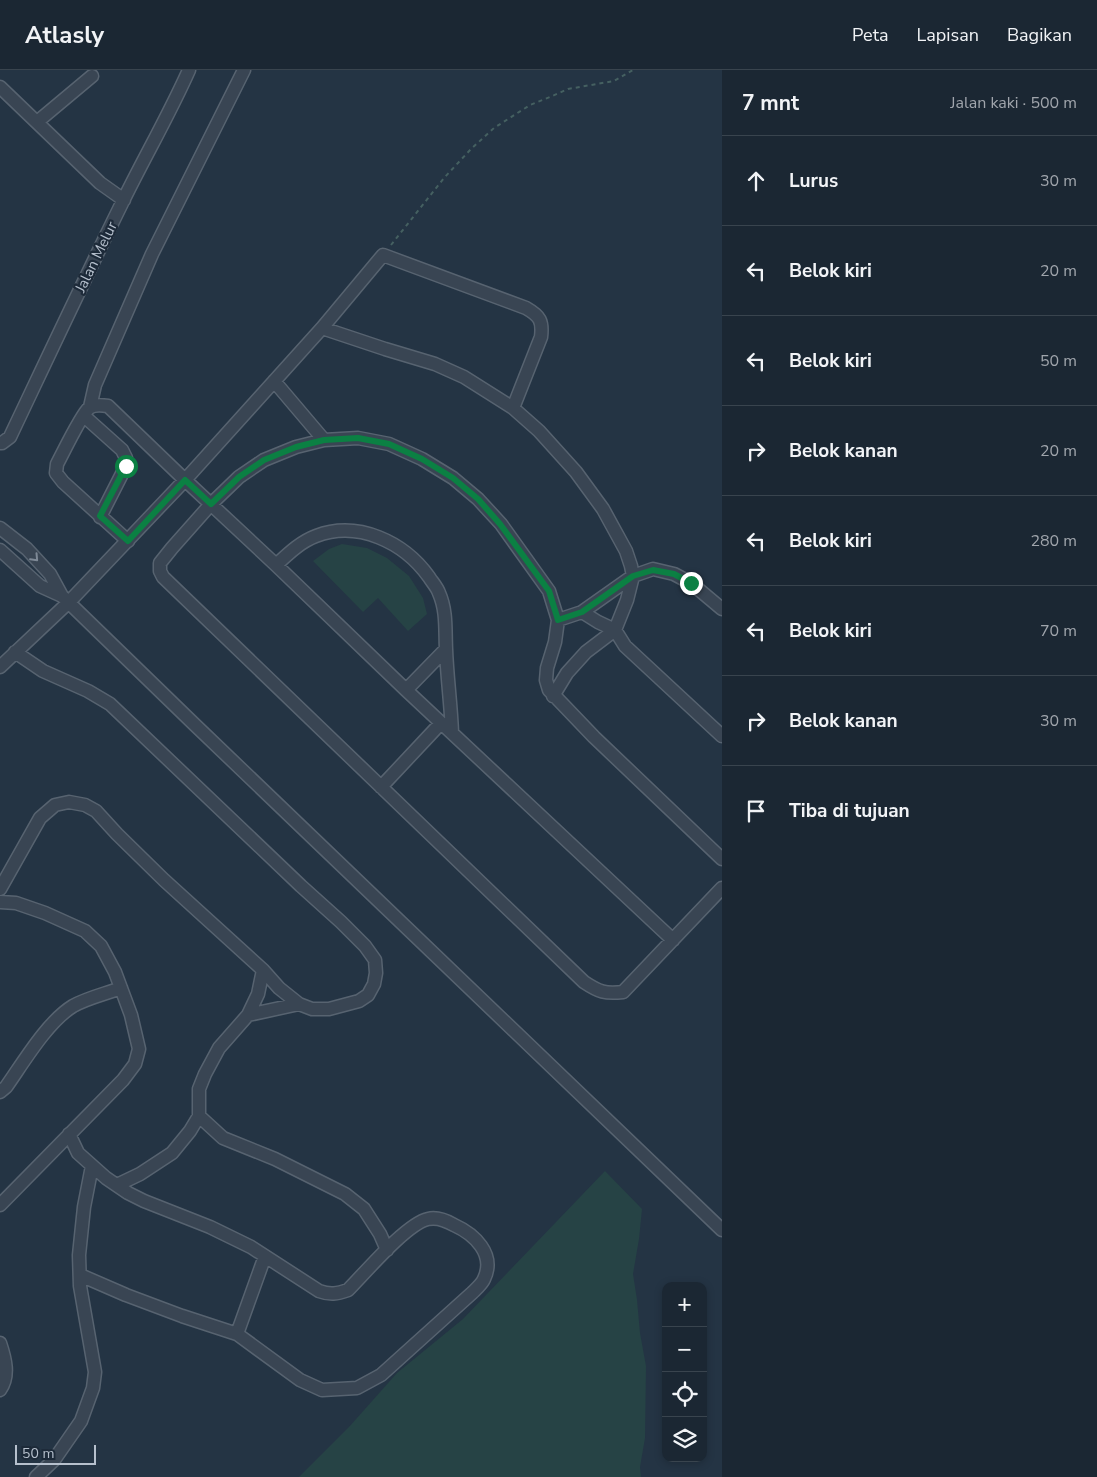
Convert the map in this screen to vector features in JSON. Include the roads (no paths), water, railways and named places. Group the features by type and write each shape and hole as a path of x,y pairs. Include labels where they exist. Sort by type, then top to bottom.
{"street":[{"name":"Jalan Melur","path":"1,443 10,437 124,200 173,107 189,70"},
{"path":"128,541 63,482 56,473 57,464 87,411 95,385 152,254 244,70"},
{"path":"37,122 92,76"},
{"path":"0,87 100,183 124,200"},
{"path":"0,667 66,599 128,541 185,480 322,328 383,255 535,313 540,319 542,327 541,337 513,408"},
{"path":"322,328 435,364 464,377 513,408 539,432 576,472 603,509 626,551 631,566 633,576 627,600 615,630 586,652 567,674 553,696"},
{"path":"274,381 324,440"},
{"path":"87,411 100,404 108,406 406,690 673,940"},
{"path":"87,411 122,450 126,458 126,466 100,516"},
{"path":"722,859 553,696 546,680 558,620 549,591 519,548 478,499 453,478 422,459 389,444 358,438 324,440 296,447 264,460 239,477 211,504 160,563 163,577 584,982 598,991 609,994 623,992 722,888"},
{"path":"0,528 33,555 50,574 66,599 223,752 722,1230"},
{"path":"276,565 295,548 316,536 339,531 370,534 395,544 421,566 439,593 446,622 446,650 452,733"},
{"path":"0,550 40,586 66,599"},
{"path":"558,620 582,612 633,576 653,570 674,574 691,583 722,609"},
{"path":"582,612 615,630 625,646 722,736"},
{"path":"406,690 446,650"},
{"path":"15,652 43,671 88,691 110,704 365,946 375,960 376,973 374,984 368,995 359,1001 329,1009 312,1009 299,1004 279,988 263,970 157,873 96,811 85,805 69,802 54,805 40,818 0,890 16,903"},
{"path":"381,787 441,723"},
{"path":"0,902 16,903 45,913 85,931 101,946 115,972 130,1015 139,1049 135,1064 123,1080 0,1205"},
{"path":"116,1185 140,1174 172,1153 190,1131 199,1116 199,1089 205,1074 219,1048 248,1015 258,994 263,970"},
{"path":"0,1092 6,1087 57,1019 73,1006 120,988"},
{"path":"248,1015 299,1004"},
{"path":"199,1116 223,1138 275,1158 345,1194 364,1209 387,1250"},
{"path":"69,1134 78,1154 106,1178 128,1193 251,1246 319,1291 329,1295 348,1290 402,1236 421,1222 429,1219 446,1221 465,1230 476,1239 486,1255 488,1267 484,1280 472,1293 381,1375 357,1388 322,1390 300,1380 237,1334 126,1295 80,1275"},
{"path":"36,1477 54,1460 81,1421 93,1388 96,1372 80,1286 79,1255 84,1207 92,1166"},
{"path":"237,1334 265,1256"},
{"path":"0,1343 6,1372 3,1386 0,1390"}]}
